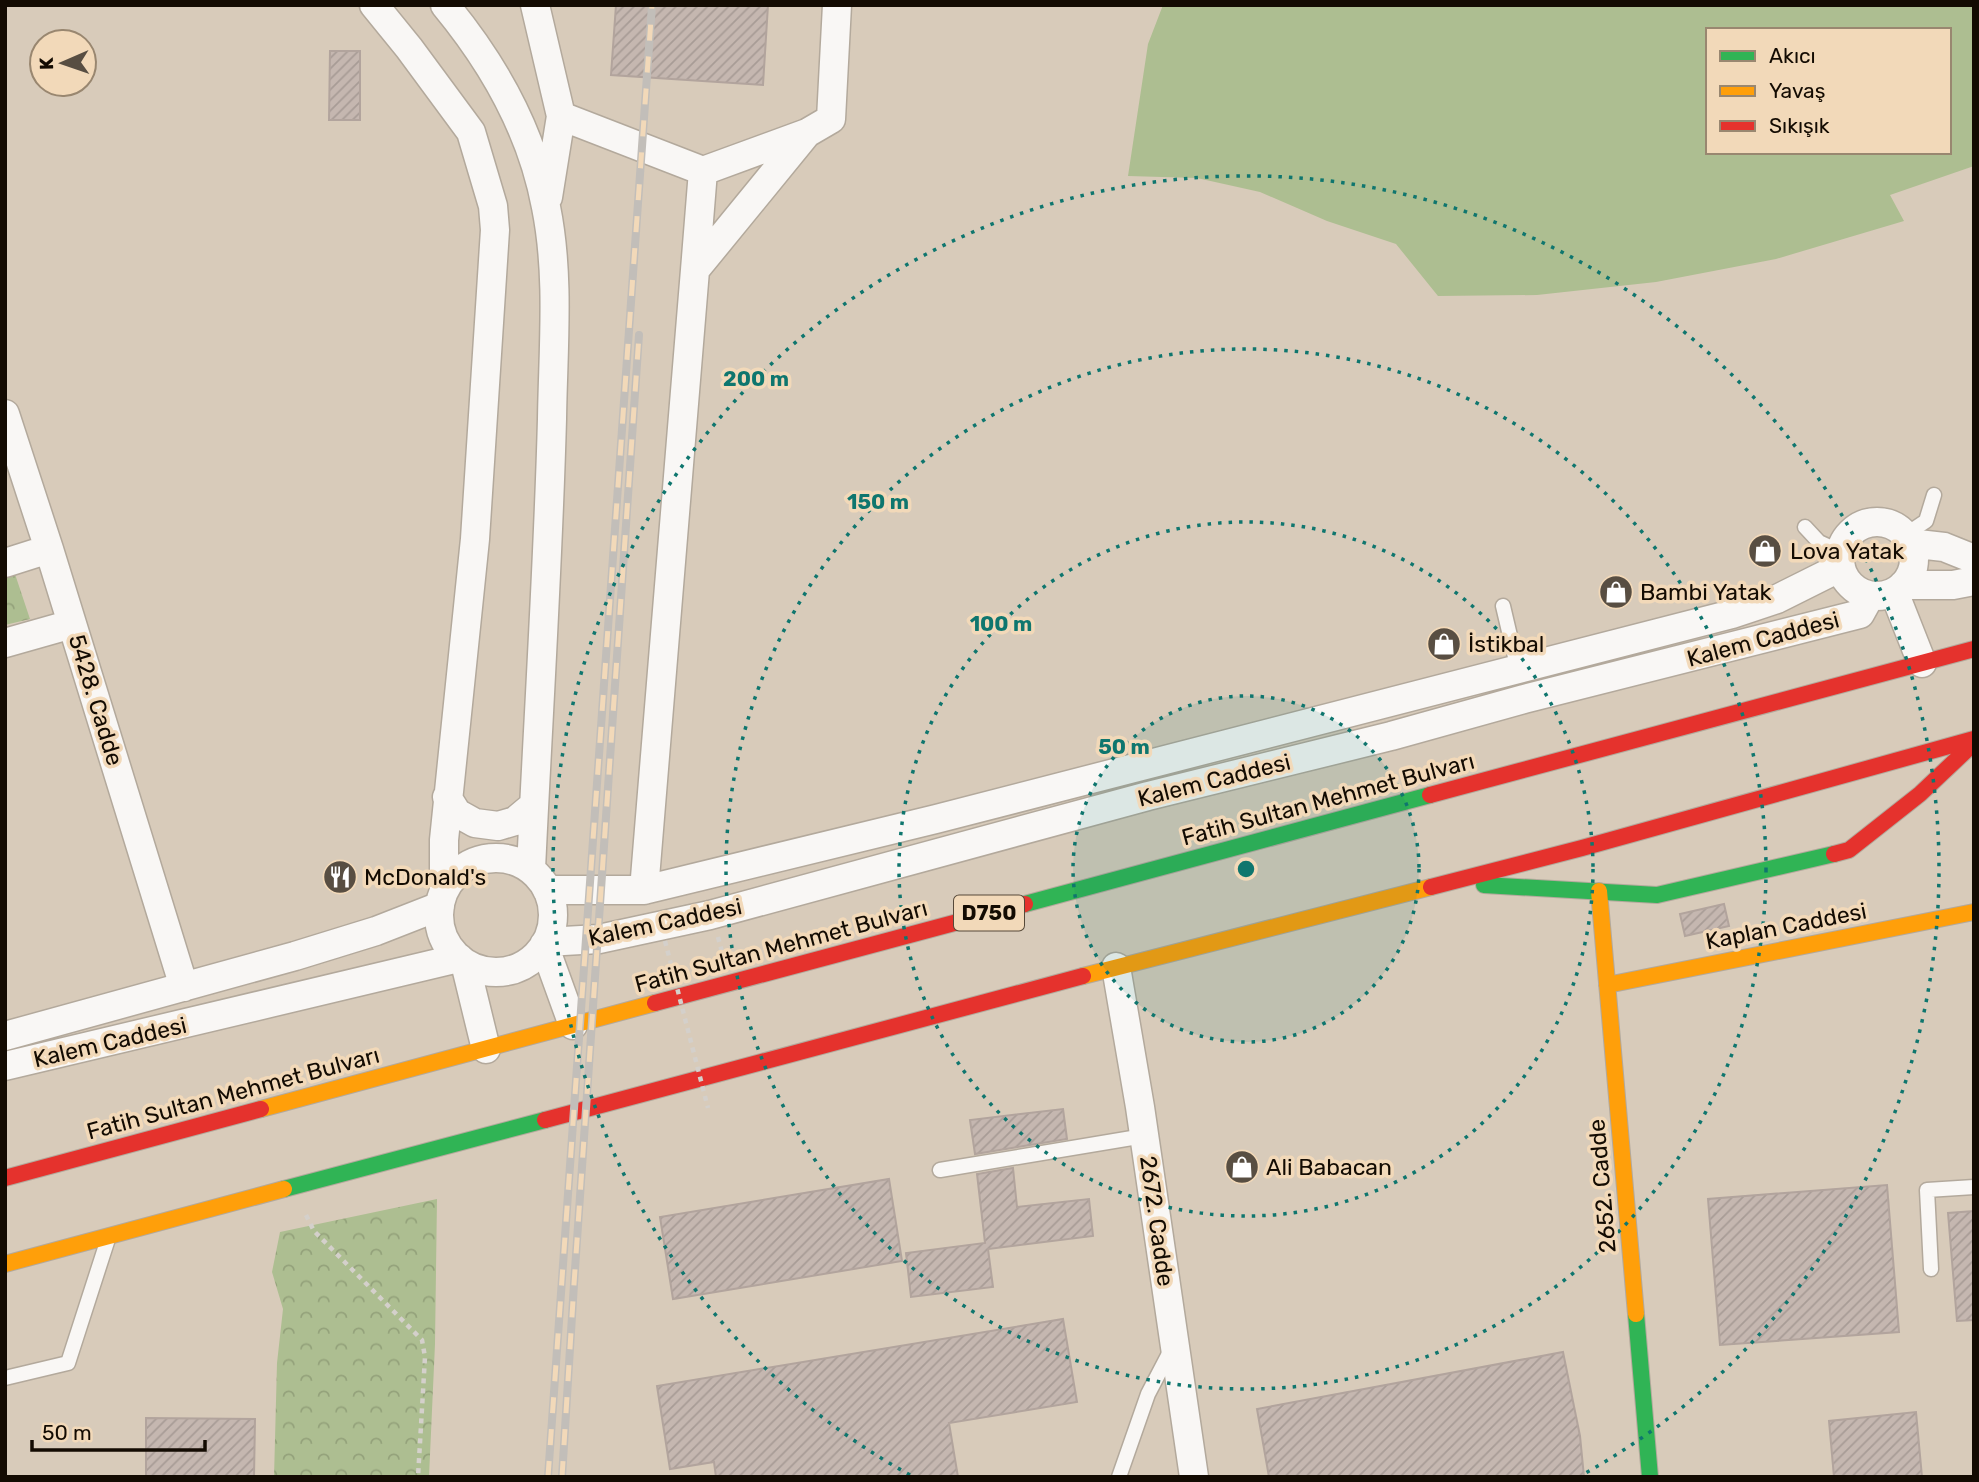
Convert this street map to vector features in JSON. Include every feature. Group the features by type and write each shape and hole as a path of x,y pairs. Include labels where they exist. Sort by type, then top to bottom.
{"main road":[{"name":"Fatih Sultan Mehmet Bulvarı","path":"5,1178 1974,649"},
{"path":"1447,883 1657,895 1849,850 1920,794 1974,741"},
{"path":"5,1264 109,1234 1116,967 1447,883 1974,741"},
{"name":"2652. Cadde","path":"1599,891 1650,1477"},
{"name":"Kaplan Caddesi","path":"1607,985 1974,912"}],"street":[{"path":"374,5 471,132 493,206 495,230 475,539 447,797 439,917 445,940 462,960 486,1049"},
{"path":"445,5 471,36 497,78 526,140 546,206 555,288 551,450 534,804 539,879 553,906 553,922 540,952 527,963 512,970 488,971 462,960"},
{"path":"535,5 561,116 546,206"},
{"path":"561,116 703,171 807,133 831,119 837,5"},
{"path":"695,270 807,133"},
{"path":"645,890 703,171"},
{"name":"5428. Cadde","path":"5,414 184,988"},
{"path":"1974,559 1944,547 1907,539 1888,524 1867,524 1848,536 1841,560 1851,586 1889,591 1974,581"},
{"path":"1889,591 1913,565 1913,554 1907,539"},
{"path":"5,563 49,549"},
{"name":"Kalem Caddesi","path":"539,879 645,890 936,819 1732,614 1777,599 1841,560"},
{"path":"1889,591 1922,663"},
{"name":"Kalem Caddesi","path":"545,943 599,939 710,915 967,843 1860,614 1889,591"},
{"path":"5,643 72,624"},
{"path":"447,797 457,813 475,823 498,826 515,821 534,804"},
{"path":"442,898 460,871 482,859 508,859 539,879"},
{"name":"Kalem Caddesi","path":"5,1036 184,988 376,931 442,898"},
{"path":"545,943 573,1026"},
{"name":"Kalem Caddesi","path":"5,1066 462,960"},
{"name":"2672. Cadde","path":"1116,967 1144,1136 1194,1477"}],"lane":[{"path":"1907,539 1926,521 1934,495"},
{"path":"1805,527 1841,560"},
{"path":"1503,606 1524,699"},
{"path":"940,1170 1144,1136"},
{"path":"1931,1269 1927,1190 1974,1187"},
{"path":"5,1378 68,1363 109,1234"},
{"path":"1119,1477 1148,1395 1174,1343"}],"path":[{"path":"665,941 708,1108"},
{"path":"291,1186 314,1231 422,1340 425,1357 418,1477"}],"green space":[{"path":"1163,5 1974,5 1974,166 1890,195 1904,221 1776,259 1656,282 1537,295 1438,296 1396,244 1327,221 1260,192 1197,178 1128,176 1148,44"},
{"path":"15,574 30,619 5,625 5,576"},
{"path":"437,1199 435,1344 429,1477 274,1477 277,1363 283,1309 272,1272 280,1232"}],"building":[{"path":"616,5 768,5 763,85 611,75"},
{"path":"330,51 360,51 360,120 329,120"},
{"path":"1724,904 1729,926 1685,936 1680,914"},
{"path":"1063,1109 1067,1139 975,1154 970,1120"},
{"path":"1013,1168 1017,1207 1089,1199 1093,1236 988,1249 993,1287 911,1297 906,1253 985,1243 977,1174"},
{"path":"889,1179 902,1261 673,1299 660,1217"},
{"path":"1887,1185 1899,1332 1720,1345 1708,1199"},
{"path":"1974,1211 1974,1320 1957,1321 1948,1213"},
{"path":"1063,1319 1077,1402 949,1423 958,1477 716,1477 714,1462 670,1469 657,1386"},
{"path":"1563,1352 1580,1436 1584,1477 1269,1477 1257,1409"},
{"path":"1916,1412 1922,1477 1834,1477 1829,1421"},
{"path":"146,1418 255,1419 254,1477 146,1477"}],"railway":[{"path":"548,1477 652,5"},
{"path":"562,1477 639,335"}],"traffic: fast":[{"path":"1025,904 1430,795"},
{"path":"1484,885 1657,895 1834,854"},
{"path":"284,1189 545,1120"},
{"path":"1636,1314 1650,1477"}],"traffic: slow":[{"path":"1083,976 1431,887"},
{"path":"1599,891 1636,1314"},
{"path":"1607,985 1974,912"},
{"path":"261,1109 655,1003"},
{"path":"5,1264 284,1189"}],"traffic: jam":[{"path":"1430,795 1974,649"},
{"path":"1431,887 1974,739"},
{"path":"1834,854 1849,850 1920,794 1974,743"},
{"path":"655,1003 1025,904"},
{"path":"545,1120 1083,976"},
{"path":"5,1178 261,1109"}],"place":[{"name":"Lova Yatak","path":"1765,551"},
{"name":"Bambi Yatak","path":"1616,592"},
{"name":"İstikbal","path":"1444,644"},
{"name":"McDonald's","path":"340,877"},
{"name":"Ali Babacan","path":"1242,1167"}]}
